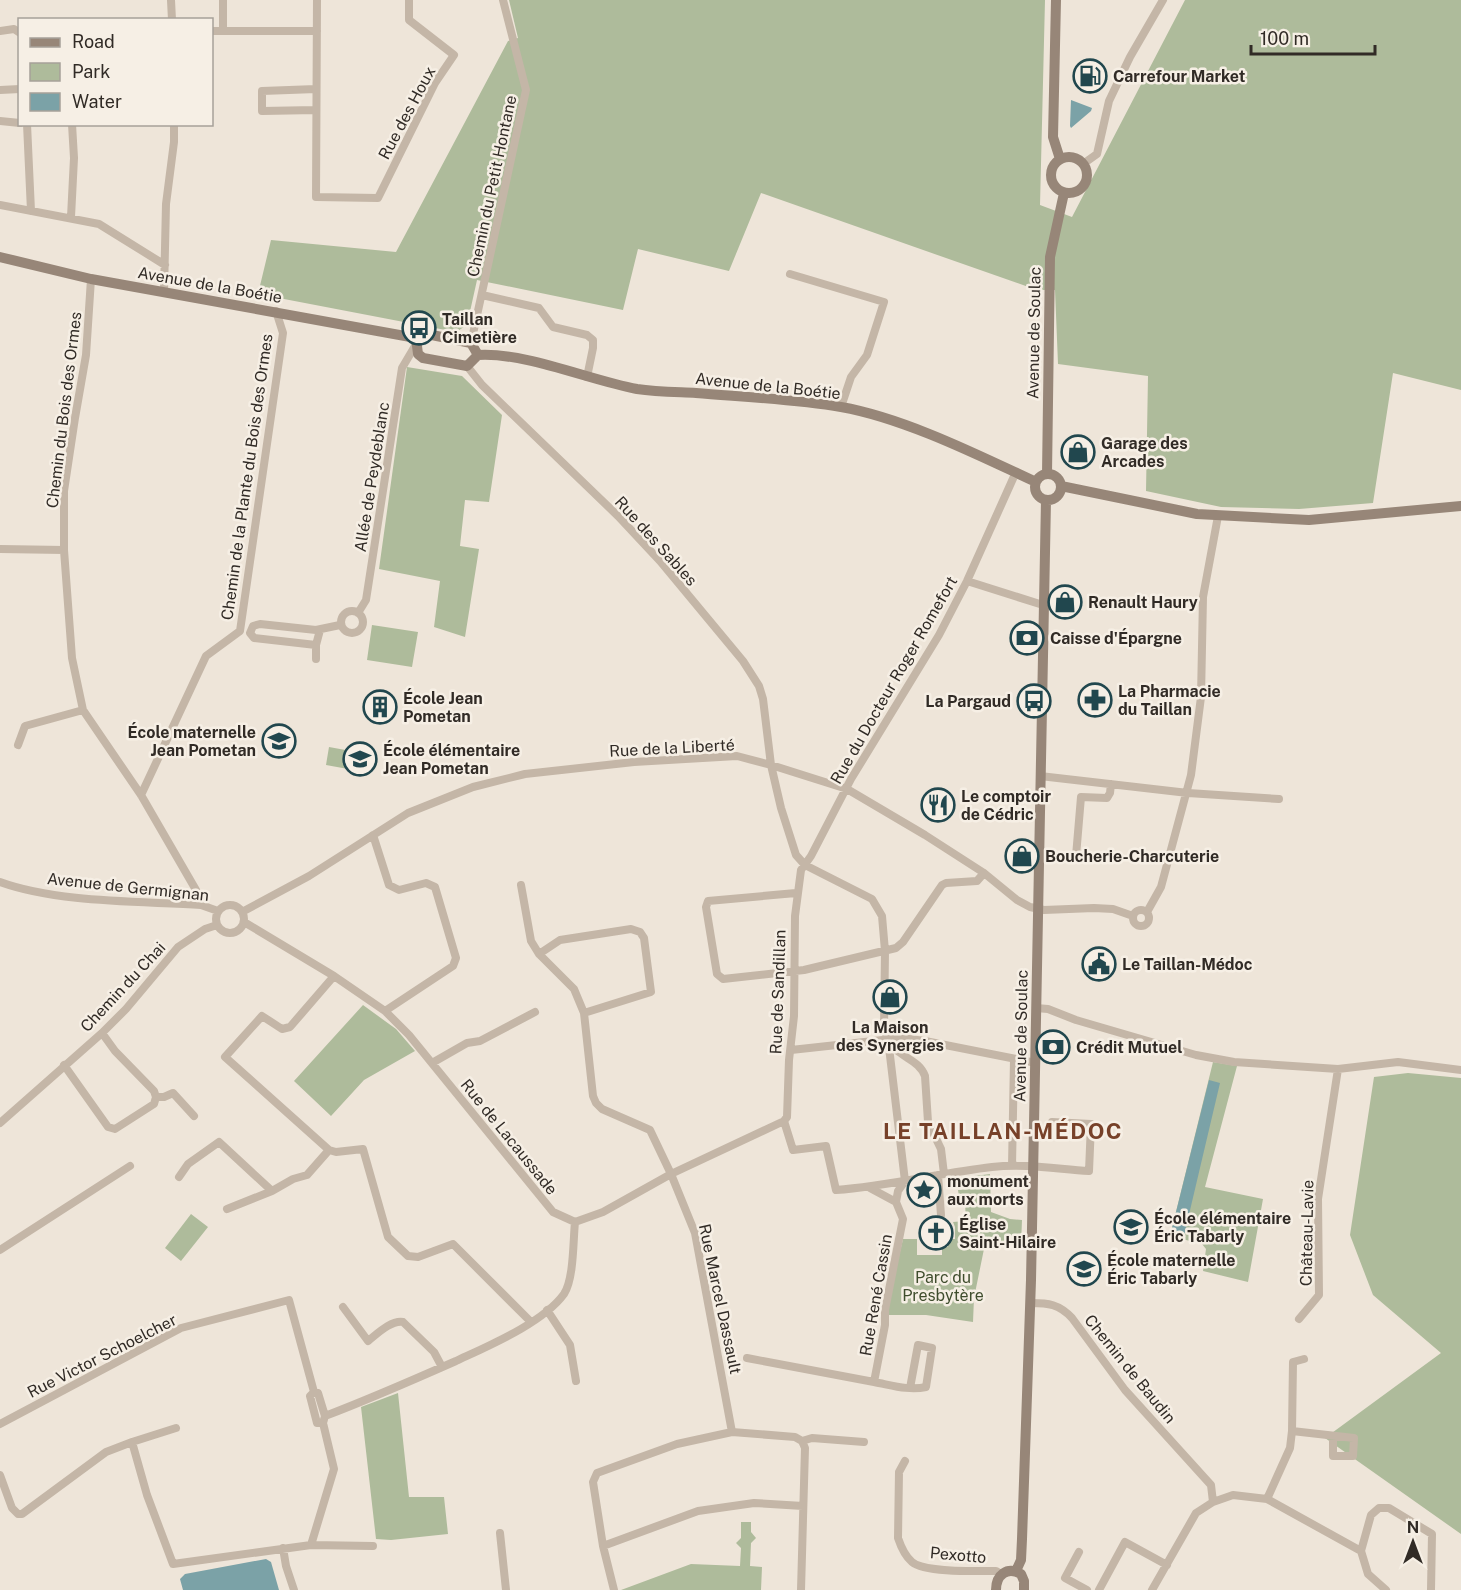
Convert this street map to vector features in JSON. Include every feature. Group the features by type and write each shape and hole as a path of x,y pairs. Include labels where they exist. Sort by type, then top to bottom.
{"main road":[{"path":"1056,0 1053,137 1060,159"},
{"path":"1071,157 1083,164 1087,172 1087,179 1083,188 1064,193 1056,188 1050,175 1060,159 1071,157"},
{"name":"Avenue de Soulac","path":"1047,474 1050,257 1064,193"},
{"name":"Avenue de la Boétie","path":"0,257 92,279 276,311 416,342"},
{"path":"427,334 471,343 483,354 467,366 423,358 418,354 416,342 427,334"},
{"name":"Avenue de la Boétie","path":"483,354 525,360 639,389 841,407 877,415 938,438 1036,482"},
{"path":"1047,474 1057,477 1061,486 1058,496 1046,500 1040,498 1036,492 1036,482 1047,474"},
{"path":"1061,486 1197,514 1218,516 1309,520 1461,506"},
{"name":"Avenue de Soulac","path":"1016,1571 1021,1560 1023,1539 1031,1303 1046,500"},
{"path":"996,1590 996,1583 1001,1574 1016,1571 1023,1577 1024,1590"}],"street":[{"path":"171,0 172,18"},
{"path":"223,0 223,31"},
{"path":"316,89 262,91 262,111 316,110 317,0"},
{"name":"Rue des Houx","path":"316,110 316,197 378,198 435,83 454,54 409,20 409,0"},
{"name":"Chemin du Petit Hontane","path":"471,343 526,90 503,0"},
{"path":"1083,164 1097,154 1109,101 1130,57 1163,0"},
{"path":"0,31 14,29 18,32"},
{"path":"213,31 317,31"},
{"path":"0,90 18,89"},
{"path":"0,122 18,123"},
{"path":"27,126 31,211"},
{"path":"71,218 74,158 72,126"},
{"path":"164,292 166,204 174,126"},
{"path":"0,205 99,224 165,265"},
{"path":"790,274 884,302 867,355 851,376 841,407"},
{"name":"Chemin du Bois des Ormes","path":"92,279 86,355 64,491 64,550 72,658 83,710 141,795 196,890 201,905"},
{"path":"482,295 539,308 545,313 553,327 587,335 593,340 593,348 587,377"},
{"name":"Chemin de la Plante du Bois des Ormes","path":"141,795 206,656 240,631 283,333 276,311"},
{"name":"Allée de Peydeblanc","path":"358,613 366,600 402,368 416,342"},
{"name":"Rue des Sables","path":"467,366 482,385 618,516 660,561 743,661 759,686 763,699 771,765 781,808 796,855 805,865"},
{"name":"Rue du Docteur Roger Romefort","path":"805,865 847,789 939,635 967,581 1016,472"},
{"path":"1147,912 1139,910 1133,916 1135,923 1142,926 1148,922 1147,912 1161,887 1188,793 1201,697 1203,597 1218,516"},
{"path":"0,549 64,550"},
{"path":"967,581 1043,605"},
{"name":"Allée de Peydeblanc","path":"353,610 358,613 363,621 362,627 353,634 345,632 340,625 341,617 345,612 353,610"},
{"name":"Allée de Peydeblanc","path":"316,645 254,638 251,637 250,630 253,626 260,624 320,630 340,625"},
{"path":"316,660 316,645 320,630"},
{"path":"18,745 26,726 83,710"},
{"name":"Rue de la Liberté","path":"242,912 309,876 408,813 463,790 525,774 634,762 737,756 847,789 984,873 1017,900 1038,909 1113,909 1133,916"},
{"path":"1040,776 1188,793 1279,799"},
{"path":"1076,856 1081,796 1107,798 1111,784"},
{"path":"373,835 389,885 399,890 426,883 435,887 456,958 453,966 385,1011"},
{"path":"805,865 872,899 882,916 885,951 884,1029 888,1039 905,1181 898,1191 896,1202 870,1188"},
{"name":"Rue de Sandillan","path":"784,1121 787,1117 794,1016 796,893 801,870 805,865"},
{"path":"796,893 708,901 706,907 717,974 723,979 794,971 844,962 896,948 903,942 942,885 977,881 984,873"},
{"name":"Avenue de Germignan","path":"0,882 14,887 66,896 201,905 218,911"},
{"path":"521,885 531,941 539,954 574,989 584,1013 651,992 644,938 640,932 631,929 560,940 539,954"},
{"path":"231,904 242,912 241,928 231,933 224,932 217,925 216,915 225,905 231,904"},
{"name":"Rue de Lacaussade","path":"243,922 334,976 385,1011 409,1035 553,1212 574,1222"},
{"name":"Chemin du Chai","path":"0,1123 102,1034 178,947 205,929 217,925"},
{"path":"334,976 290,1027 282,1029 262,1016 225,1057 329,1150 336,1152 363,1149 388,1237 408,1256 418,1257 453,1244 531,1322"},
{"path":"1036,1008 1048,1009 1076,1020 1196,1055 1245,1064 1338,1070 1398,1062 1461,1070"},
{"path":"432,1063 467,1043 480,1041 535,1012"},
{"name":"Rue Marcel Dassault","path":"584,1013 593,1096 596,1103 650,1130 695,1233 732,1432"},
{"path":"64,1065 105,1125 111,1129 154,1104 156,1097 154,1091 115,1051 102,1034"},
{"path":"791,1050 901,1038 1036,1063"},
{"path":"888,1039 899,1052 918,1064 925,1076 928,1122 941,1149 941,1215"},
{"path":"1012,1166 1014,1059"},
{"name":"Château-Lavie","path":"1299,1319 1319,1295 1318,1199 1338,1070"},
{"path":"156,1097 164,1097 173,1093 194,1116"},
{"path":"311,1545 333,1469 324,1420 488,1346 531,1322 547,1310 565,1292 569,1282 574,1222 603,1212 671,1174 784,1121 793,1150 826,1146 837,1190 870,1188 941,1174 1012,1166 1089,1171 1091,1124 1052,1122"},
{"path":"179,1177 188,1164 219,1142 272,1191"},
{"path":"227,1209 272,1191 292,1179 306,1175 329,1150"},
{"path":"0,1250 130,1166"},
{"name":"Rue René Cassin","path":"874,1382 903,1219 896,1202"},
{"name":"Rue Victor Schoelcher","path":"0,1424 181,1328 289,1300 324,1420"},
{"name":"Chemin de Baudin","path":"1031,1303 1055,1305 1072,1318 1125,1390 1211,1485 1213,1503"},
{"path":"343,1307 368,1341 393,1323 403,1322 434,1352 441,1367"},
{"path":"547,1310 570,1345 576,1381"},
{"path":"918,1345 932,1348 926,1388 910,1388 918,1345"},
{"name":"Rue René Cassin","path":"747,1358 910,1388"},
{"path":"1267,1499 1290,1448 1293,1431 1293,1362 1304,1359"},
{"path":"0,1475 12,1508 18,1514 22,1514 106,1452 176,1428"},
{"path":"1293,1431 1333,1437"},
{"path":"614,1590 603,1546 592,1482 597,1473 677,1444 732,1432 795,1437 802,1441 805,1448 801,1590"},
{"path":"802,1441 812,1438 864,1442"},
{"path":"132,1442 144,1485 172,1564 311,1545 373,1546"},
{"name":"Pexotto","path":"905,1461 899,1472 898,1538 901,1547 913,1563 936,1569 996,1571 1001,1574"},
{"path":"1152,1590 1196,1513 1233,1495 1267,1499 1361,1551"},
{"path":"603,1546 698,1511 754,1503 802,1506"},
{"path":"1386,1590 1368,1574 1361,1551 1371,1515 1379,1508 1389,1508 1432,1534 1431,1590"},
{"path":"500,1533 506,1590"},
{"path":"1099,1590 1125,1542 1167,1565"},
{"path":"283,1548 294,1590"},
{"path":"1079,1552 1065,1578 1087,1590"}],"green space":[{"path":"509,0 1045,0 1040,205 1072,217 1185,0 1461,0 1461,390 1393,373 1373,503 1299,509 1221,507 1146,491 1148,376 1058,364 1055,290 1037,290 761,193 729,271 638,249 623,310 477,280 467,325 456,332 258,294 271,240 396,252 508,41 518,38"},
{"path":"407,367 462,376 502,415 489,502 465,500 460,546 479,549 465,637 434,627 440,581 379,569"},
{"path":"372,625 418,632 412,667 367,660"},
{"path":"329,747 362,753 359,771 326,765"},
{"path":"363,1005 396,1029 415,1051 364,1080 331,1116 294,1081"},
{"path":"1213,1062 1237,1066 1205,1187 1263,1199 1248,1282 1203,1271 1206,1249 1202,1244 1170,1236"},
{"path":"1408,1073 1461,1078 1461,1534 1325,1438 1441,1353 1373,1295 1350,1235 1374,1077"},
{"name":"Parc du Presbytère","path":"990,1174 991,1212 1010,1219 1022,1220 1021,1245 1006,1242 1005,1247 992,1245 990,1250 984,1249 974,1298 973,1322 926,1315 885,1315 903,1239 917,1239 917,1255 942,1255 942,1247 948,1247 948,1239 955,1239 953,1222 966,1221 965,1203 960,1203 958,1190 975,1189 974,1176"},
{"path":"191,1214 208,1227 181,1261 165,1248"},
{"path":"398,1393 409,1497 444,1497 448,1534 391,1540 376,1539 361,1407"},
{"path":"741,1522 751,1522 751,1532 756,1538 751,1543 750,1566 762,1567 761,1590 621,1590 691,1564 740,1566 741,1548 736,1543 741,1538"}],"water":[{"path":"1071,100 1092,108 1071,128 1070,126"},
{"path":"1209,1080 1220,1083 1183,1240 1170,1236"},
{"path":"266,1559 271,1562 279,1590 183,1590 180,1579 185,1574"}],"place":[{"name":"Carrefour Market","path":"1090,76"},
{"name":"Taillan Cimetière","path":"419,328"},
{"name":"Garage des Arcades","path":"1078,452"},
{"name":"Renault Haury","path":"1065,602"},
{"name":"Caisse d'Épargne","path":"1027,638"},
{"name":"La Pharmacie du Taillan","path":"1095,700"},
{"name":"La Pargaud","path":"1034,701"},
{"name":"École Jean Pometan","path":"380,707"},
{"name":"École maternelle Jean Pometan","path":"279,741"},
{"name":"École élémentaire Jean Pometan","path":"360,759"},
{"name":"Le comptoir de Cédric","path":"938,805"},
{"name":"Boucherie-Charcuterie","path":"1022,856"},
{"name":"Le Taillan-Médoc","path":"1099,964"},
{"name":"La Maison des Synergies","path":"890,997"},
{"name":"Crédit Mutuel","path":"1053,1047"},
{"name":"monument aux morts","path":"924,1190"},
{"name":"École élémentaire Éric Tabarly","path":"1131,1227"},
{"name":"Église Saint-Hilaire","path":"936,1233"},
{"name":"École maternelle Éric Tabarly","path":"1084,1269"}],"district":[{"name":"LE TAILLAN-MÉDOC","path":"1003,1131"}]}
